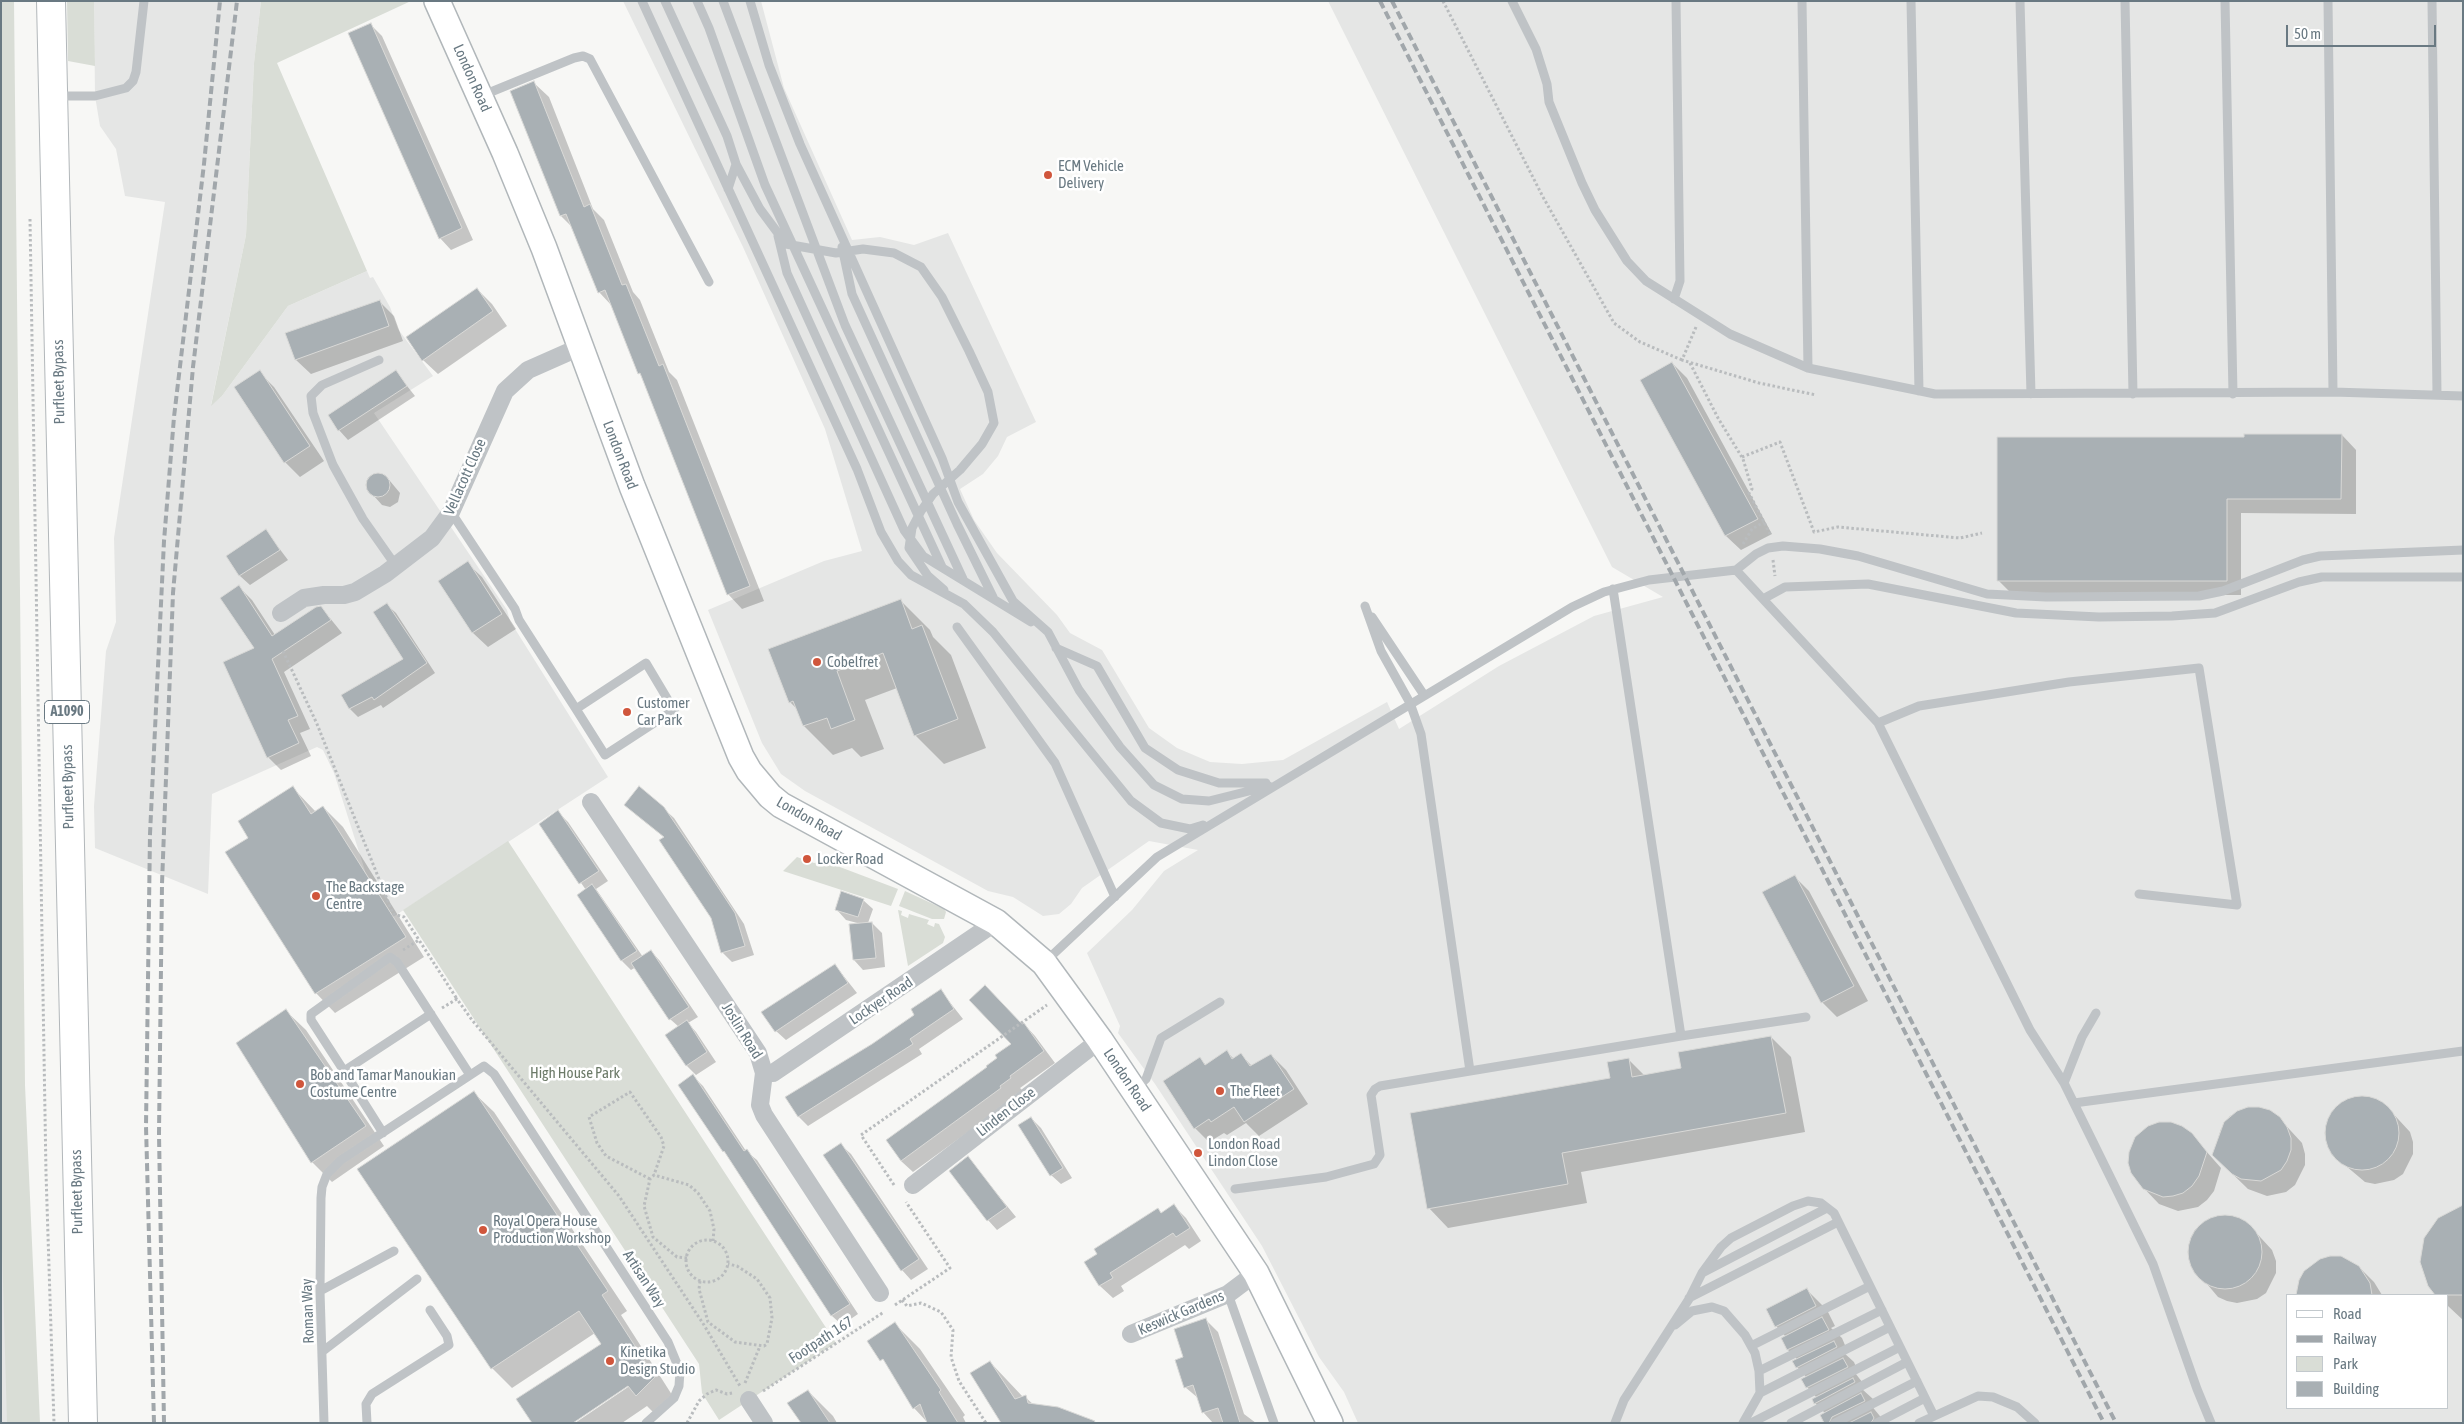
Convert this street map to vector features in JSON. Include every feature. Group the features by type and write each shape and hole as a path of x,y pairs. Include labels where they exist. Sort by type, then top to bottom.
{"main road":[{"name":"Purfleet Bypass","path":"51,1 83,1423"}],"street":[{"name":"London Road","path":"437,1 480,96 544,248 685,620 741,757 749,772 770,796 781,805 996,922 1044,963 1100,1040 1256,1273 1330,1423"},
{"name":"Vellacott Close","path":"281,613 310,596 349,594 396,566 432,538 451,512 505,391 528,370 580,347"},
{"name":"Joslin Road","path":"591,802 758,1053 764,1073 760,1105 764,1115 880,1293"},
{"name":"Lockyer Road","path":"764,1073 774,1073 996,922"},
{"name":"Linden Close","path":"913,1185 1100,1040"},
{"name":"Keswick Gardens","path":"1131,1334 1228,1294 1256,1273"},
{"path":"745,1394 764,1423"}],"lane":[{"path":"53,96 95,96 126,88 133,81 136,72 144,1"},
{"path":"642,1 857,469 881,532 898,562 910,575 929,587 950,595"},
{"path":"665,1 727,136 736,164 760,209 786,244 817,250 846,252 863,249 894,254 921,267 942,297 988,392 994,423 982,444 960,470 927,503 912,528 909,548 928,576 964,604 993,632 1131,801 1161,824 1190,829 1215,822"},
{"path":"697,1 709,28 765,185 787,274 859,434 910,538 923,556 1048,632"},
{"path":"723,1 845,324 963,580"},
{"path":"750,1 769,65 800,144 838,228 846,252 971,529 1013,601 1048,632 1079,690 1120,747 1154,785 1182,799 1209,801 1278,783"},
{"path":"1512,1 1536,49 1547,84 1549,102 1595,210 1618,249 1646,281 1674,299 1730,334 1808,368 1935,394 2333,392 2463,396"},
{"path":"1674,299 1680,281 1676,1"},
{"path":"1802,1 1808,368"},
{"path":"1911,1 1919,391"},
{"path":"2020,1 2031,394"},
{"path":"2125,1 2133,394"},
{"path":"2225,1 2233,394"},
{"path":"2328,1 2333,392"},
{"path":"2432,1 2437,394"},
{"path":"480,96 574,58 583,56 590,60 709,282"},
{"path":"728,188 736,164"},
{"path":"765,185 942,567"},
{"path":"846,252 852,294 940,488 994,600"},
{"path":"379,360 322,385 311,396 313,413 334,465 363,519 396,566"},
{"path":"451,512 515,609 519,620 605,755 674,710 646,663 576,709"},
{"path":"1044,963 1157,857 1572,607 1613,590 1649,580 1736,570 1746,561 1772,548 1820,549 1858,556 1977,593 2046,597 2199,596 2223,591 2303,560 2320,556 2463,550"},
{"path":"1736,570 1878,723 2030,1030 2074,1103 2153,1264 2197,1389 2211,1423"},
{"path":"1763,599 1781,588 1868,584 2002,612 2099,618 2215,612 2299,582 2322,576 2463,577"},
{"path":"1613,590 1680,1036"},
{"path":"1424,695 1365,606 1381,651 1410,703 1421,734 1470,1071"},
{"path":"957,627 1055,763 1114,897"},
{"path":"1056,648 1096,666 1145,748 1178,770 1218,783 1278,783"},
{"path":"1878,723 1919,706 2069,682 2199,668 2237,905 2139,894"},
{"path":"383,1132 311,1020 311,1014 386,959 392,957 470,1075"},
{"path":"1134,1090 1146,1079 1161,1038 1220,1002"},
{"path":"2064,1084 2082,1037 2096,1013"},
{"path":"344,1071 431,1014"},
{"path":"1235,1189 1326,1177 1374,1164 1380,1155 1371,1095 1380,1086 1806,1017"},
{"path":"2074,1103 2463,1051"},
{"name":"Artisan Way","path":"470,1075 484,1066 494,1074 668,1342 680,1371 679,1386 674,1398 646,1423"},
{"name":"Roman Way","path":"324,1423 320,1291 321,1198 322,1187 327,1174 341,1160 470,1075"},
{"path":"1615,1423 1624,1400 1662,1338 1689,1299 1711,1259 1731,1238 1794,1206 1808,1201 1822,1203 1834,1213 1934,1416"},
{"path":"1702,1273 1827,1208"},
{"path":"1689,1299 1838,1222"},
{"path":"320,1291 394,1251"},
{"path":"323,1351 417,1279"},
{"path":"1751,1346 1870,1286"},
{"path":"1228,1294 1274,1423"},
{"path":"1662,1338 1692,1311 1712,1308 1724,1311 1745,1335 1751,1346 1759,1371 1760,1393"},
{"path":"367,1423 366,1404 372,1394 449,1345 447,1336 430,1310"},
{"path":"1759,1371 1882,1310"},
{"path":"1742,1423 1760,1393 1890,1327"},
{"path":"1751,1423 1900,1347"},
{"path":"1791,1423 1908,1362"},
{"path":"1835,1423 1917,1381"},
{"path":"1919,1423 1978,1396 1993,1397 2017,1407 2035,1423"},
{"path":"1877,1423 1925,1398"}],"path":[{"path":"1442,1 1543,197 1614,323 1640,342 1690,363 1759,383 1816,395"},
{"path":"30,209 46,1173 54,1423"},
{"path":"1682,360 1696,326 1708,320"},
{"path":"1690,363 1718,418 1742,457 1752,488 1749,493 1770,535 1775,581 1781,588"},
{"path":"1742,457 1780,442 1814,532 1841,527 1960,538 1982,533"},
{"path":"1736,551 1749,537 1752,529 1764,522"},
{"path":"283,651 317,724 393,914 404,917 472,1020 619,1196 704,1325 745,1394"},
{"path":"392,957 419,940"},
{"path":"431,1014 457,999"},
{"path":"650,1179 606,1156 597,1143 589,1117 630,1092 661,1137 664,1146 654,1175 650,1179 644,1206 654,1237 677,1257 687,1258"},
{"path":"654,1175 689,1185 698,1193 710,1211 714,1229 713,1241"},
{"path":"648,1241 654,1237"},
{"path":"713,1241 725,1250 728,1264 725,1273 718,1279 709,1282 700,1281 692,1275 688,1267 687,1258 693,1246 699,1242 713,1241"},
{"path":"700,1281 699,1289 708,1322 736,1342 760,1346 767,1344 772,1318 770,1298 758,1279 737,1266 728,1264"},
{"name":"Footpath 167","path":"745,1394 890,1308 880,1293"},
{"path":"902,1300 907,1306 921,1303 941,1312 953,1330 951,1357 959,1381 986,1423"},
{"path":"704,1325 708,1322"},
{"path":"745,1394 760,1346"},
{"path":"687,1423 699,1401 707,1394 716,1390 727,1394 745,1394"}],"shaded area":[{"path":"94,1 261,1 254,63 246,235 211,405 222,396 288,306 367,271 370,278 373,277 390,307 398,329 433,376 374,413 507,610 510,621 608,777 393,917 366,874 334,773 323,750 317,747 212,794 208,894 95,848 94,806 106,651 116,622 114,538 165,202 125,196 116,149 100,126 95,96"},
{"path":"623,1 761,1 784,88 852,240 880,237 914,245 948,233 1036,422 1007,437 998,456 983,474 960,489 974,520 997,553 1057,615 1070,633 1102,650 1149,728 1177,748 1210,762 1242,764 1283,760 1387,702 1399,729 1499,666 1594,616 1663,597 1612,567 1328,1 2463,1 2463,1423 1358,1423 1344,1392 1319,1357 1262,1246 1155,1084 1118,1033 1120,1026 1087,953 1132,910 1164,871 1198,850 1149,841 1082,888 1071,904 1059,914 1043,916 1013,897 988,891 805,791 781,774 762,743 708,610 824,561 862,551 825,429 743,247"},
{"path":"1,766 12,1423 1,1423"}],"green space":[{"path":"1,1 14,1 25,1085 40,1423 7,1423 1,1212"},
{"path":"67,1 94,1 95,66 68,61"},
{"path":"261,1 411,1 277,63 367,271 288,306 222,396 211,406 246,235 254,63"},
{"name":"High House Park","path":"508,841 836,1343 719,1420 702,1393 699,1364 403,910"},
{"path":"797,857 814,863 824,861 898,889 891,906 783,871"},
{"path":"905,891 944,909 946,912 944,919 932,919 899,906"},
{"path":"898,910 902,911 901,915 908,918 909,914 929,920 927,924 934,927 935,923 939,924 945,937 943,943 908,966"}],"building":[{"path":"371,23 462,228 439,239 348,33"},
{"path":"534,81 584,207 590,204 622,285 626,284 659,366 663,364 750,586 727,595 640,373 638,374 605,290 598,293 566,214 560,216 510,91"},
{"path":"477,288 493,311 422,361 406,337"},
{"path":"380,300 389,326 295,360 285,333"},
{"path":"1672,362 1758,519 1725,536 1640,380"},
{"path":"260,370 310,446 284,463 234,387"},
{"path":"396,370 407,386 338,431 328,415"},
{"path":"2244,434 2342,434 2341,499 2227,499 2227,581 1997,581 1997,437 2244,437"},
{"path":"373,473 383,473 390,480 390,490 383,497 373,497 366,490 366,480"},
{"path":"266,529 280,550 239,576 226,556"},
{"path":"468,561 502,614 472,633 438,581"},
{"path":"239,585 272,636 316,607 321,606 331,620 272,659 298,716 288,720 299,743 267,758 223,662 254,648 220,598"},
{"name":"Cobelfret","path":"901,599 912,629 922,625 958,719 914,736 883,653 837,671 855,720 831,729 827,718 803,726 793,701 789,703 768,649"},
{"path":"387,603 427,663 374,700 372,697 349,709 341,695 403,659 373,612"},
{"name":"The Backstage Centre","path":"293,786 311,814 323,806 406,937 315,994 225,852 248,838 238,821"},
{"path":"639,786 664,807 702,863 735,913 745,946 721,953 711,918 659,840 664,837 624,805"},
{"path":"558,810 599,871 579,884 539,824"},
{"path":"1795,875 1854,986 1821,1003 1762,892"},
{"path":"592,884 637,951 621,961 577,895"},
{"path":"841,891 864,899 858,917 835,910"},
{"path":"872,922 876,958 853,960 849,924"},
{"path":"651,950 689,1007 669,1020 631,963"},
{"path":"835,964 848,983 775,1032 761,1012"},
{"path":"985,985 1022,1024 1024,1023 1044,1051 1010,1076 1011,1078 1000,1086 1001,1088 901,1161 886,1140 987,1067 997,1058 995,1055 1011,1044 969,1000"},
{"path":"941,989 954,1009 910,1039 913,1044 798,1117 785,1097 872,1044 914,1015 911,1009"},
{"name":"Bob and Tamar Manoukian Costume Centre","path":"286,1009 366,1126 311,1163 236,1043"},
{"path":"687,1020 707,1052 686,1066 665,1035"},
{"path":"1771,1036 1786,1113 1562,1153 1568,1184 1427,1209 1410,1113 1610,1078 1607,1062 1629,1058 1632,1077 1681,1068 1678,1052"},
{"name":"The Fleet","path":"1227,1050 1232,1059 1241,1053 1250,1066 1271,1054 1294,1089 1244,1122 1234,1107 1211,1122 1209,1119 1194,1129 1163,1081 1200,1057 1205,1065"},
{"path":"693,1074 744,1151 747,1149 850,1304 831,1316 724,1151 678,1085"},
{"name":"Royal Opera House Production Workshop","path":"474,1091 608,1291 602,1295 655,1377 636,1396 628,1386 573,1423 532,1423 516,1399 601,1344 579,1311 491,1369 357,1169"},
{"path":"2355,1096 2369,1096 2383,1102 2393,1112 2399,1126 2399,1140 2393,1154 2383,1164 2369,1170 2355,1170 2341,1164 2331,1154 2325,1140 2325,1126 2331,1112 2341,1102"},
{"path":"2248,1107 2270,1110 2280,1117 2287,1127 2291,1138 2291,1150 2281,1170 2261,1181 2241,1179 2232,1174 2212,1155 2224,1122 2237,1111"},
{"path":"1031,1117 1063,1168 1050,1176 1018,1125"},
{"path":"2159,1122 2171,1122 2182,1126 2192,1133 2207,1152 2199,1176 2192,1186 2183,1193 2173,1196 2163,1197 2143,1189 2131,1173 2128,1163 2129,1152 2135,1137 2148,1126"},
{"path":"841,1143 919,1259 901,1271 823,1155"},
{"path":"968,1156 1007,1207 987,1221 949,1171"},
{"path":"1174,1204 1190,1228 1176,1237 1173,1233 1110,1273 1113,1278 1099,1286 1084,1262 1097,1254 1094,1249 1158,1208 1161,1213"},
{"path":"2463,1205 2463,1295 2434,1294 2428,1286 2420,1262 2424,1238 2438,1218"},
{"path":"2218,1215 2232,1215 2246,1221 2256,1231 2262,1245 2262,1259 2256,1273 2246,1283 2232,1289 2218,1289 2204,1283 2194,1273 2188,1259 2188,1245 2194,1231 2204,1221"},
{"path":"2330,1256 2341,1256 2359,1266 2370,1283 2372,1294 2296,1294 2299,1280 2304,1271 2320,1259"},
{"path":"1807,1288 1816,1306 1775,1327 1766,1309"},
{"path":"1822,1317 1829,1330 1787,1350 1781,1338"},
{"path":"1206,1318 1240,1423 1223,1423 1218,1408 1202,1413 1193,1385 1184,1388 1175,1360 1183,1357 1174,1329"},
{"path":"895,1322 941,1390 939,1392 958,1423 927,1423 920,1404 913,1409 883,1359 880,1361 867,1341"},
{"path":"1834,1341 1837,1347 1796,1368 1792,1361"},
{"path":"1843,1358 1848,1367 1806,1388 1801,1379"},
{"path":"990,1361 1015,1399 1026,1395 1028,1403 1058,1407 1095,1421 1094,1423 1001,1423 970,1373"},
{"path":"1853,1378 1855,1382 1814,1404 1812,1399"},
{"path":"808,1390 830,1423 801,1423 787,1403"},
{"path":"1861,1393 1865,1401 1832,1417 1829,1423 1824,1423 1820,1415"},
{"path":"1871,1412 1874,1418 1871,1423 1849,1423"}],"railway":[{"path":"154,1423 146,1126 150,834 164,541 174,417 204,164 220,1"},
{"path":"164,1423 159,1134 162,884 173,593 193,367 237,1"},
{"path":"1380,1 2104,1423"},
{"path":"1392,1 2116,1423"}],"place":[{"name":"ECM Vehicle Delivery","path":"1048,175"},
{"name":"Cobelfret","path":"817,662"},
{"name":"Customer Car Park","path":"627,712"},
{"name":"Locker Road","path":"807,859"},
{"name":"The Backstage Centre","path":"316,896"},
{"name":"Bob and Tamar Manoukian Costume Centre","path":"300,1084"},
{"name":"The Fleet","path":"1220,1091"},
{"name":"London Road Lindon Close","path":"1198,1153"},
{"name":"Royal Opera House Production Workshop","path":"483,1230"},
{"name":"Kinetika Design Studio","path":"610,1361"}]}
